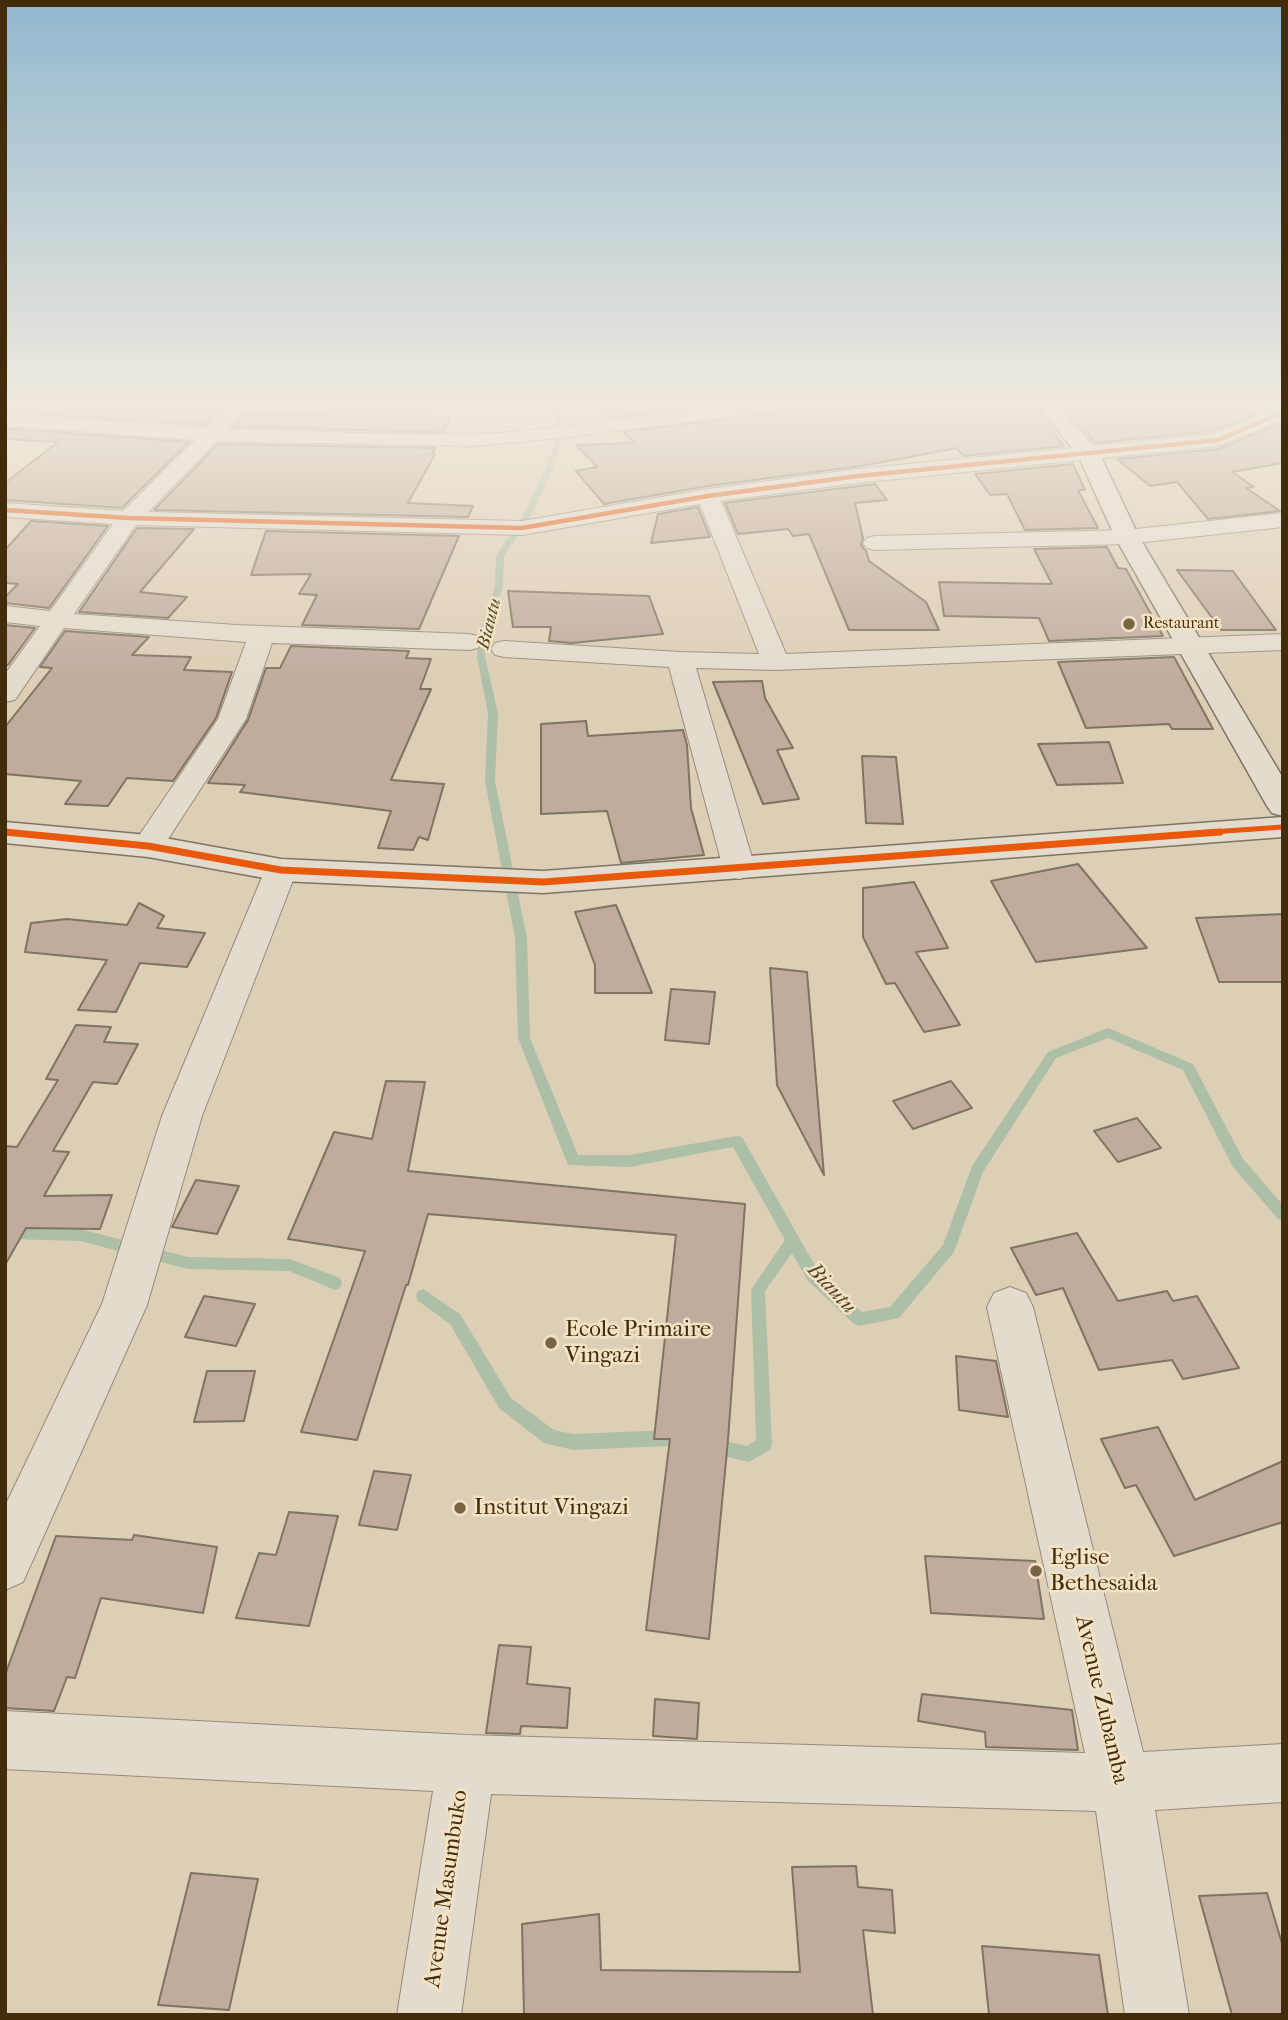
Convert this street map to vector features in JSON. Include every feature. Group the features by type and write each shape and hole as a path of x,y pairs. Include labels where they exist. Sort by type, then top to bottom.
{"street":[{"path":"5,694 129,518 151,496"},
{"path":"5,510 129,518 511,529 701,496"},
{"path":"709,496 776,662"},
{"path":"1108,496 1127,537 1283,806"},
{"path":"875,543 1127,537 1283,520"},
{"path":"5,614 58,621 262,635 469,642"},
{"path":"148,845 232,719 262,635"},
{"path":"504,649 680,660 776,662 1283,642"},
{"path":"680,660 739,867"},
{"path":"5,832 148,845 281,870 543,882 1283,827"},
{"path":"5,1564 124,1306 181,1116 281,870"},
{"name":"Avenue Zubamba","path":"1010,1307 1121,1783 1157,2015"},
{"path":"5,1740 466,1764 1121,1783 1283,1773"},
{"name":"Avenue Masumbuko","path":"429,2015 466,1764"}],"building":[{"path":"5,496 134,496 122,508 5,500"},
{"path":"167,496 412,496 408,503 473,506 468,517 154,510"},
{"path":"597,496 649,496 604,504"},
{"path":"778,496 884,496 887,500 855,503 863,538 861,545 869,561 926,602 939,630 849,630 809,534 793,536 788,529 738,534 725,503"},
{"path":"1008,496 1081,496 1098,528 1025,530"},
{"path":"1189,496 1258,496 1280,511 1208,519"},
{"path":"698,507 710,537 651,543 658,514"},
{"path":"31,521 108,526 49,608 5,603 5,597 18,584 5,583 5,550"},
{"path":"137,528 194,529 140,592 187,597 168,618 79,612"},
{"path":"266,531 459,536 419,629 302,625 317,595 299,594 311,574 251,575"},
{"path":"1107,547 1118,568 1126,569 1163,636 1049,641 1039,618 944,616 939,582 1052,584 1034,549"},
{"path":"1177,570 1233,571 1276,630 1221,630"},
{"path":"508,591 649,596 663,634 572,643 549,641 551,627 513,627"},
{"path":"5,625 35,628 8,665 5,665"},
{"path":"65,631 149,637 132,655 191,657 184,670 232,672 216,718 173,781 127,778 108,806 65,804 81,781 5,774 5,727 52,668 40,667"},
{"path":"291,646 409,651 406,658 431,659 420,689 431,689 391,780 444,784 428,840 419,837 413,850 378,848 391,811 240,792 245,785 208,783 248,720 266,668 280,668"},
{"path":"1174,657 1213,729 1172,729 1169,724 1086,728 1058,662"},
{"path":"762,681 765,698 793,748 777,750 799,799 763,804 713,682"},
{"path":"586,721 588,736 683,730 687,745 691,808 704,855 621,863 607,811 541,814 541,724"},
{"path":"1109,742 1123,783 1057,785 1038,744"},
{"path":"862,756 896,757 903,824 866,823"},
{"path":"1078,864 1147,948 1036,962 991,881"},
{"path":"914,882 948,948 916,952 960,1025 924,1032 895,983 886,984 863,937 863,888"},
{"path":"139,903 164,916 157,928 205,933 187,967 140,963 116,1012 78,1010 107,960 25,952 31,923 67,919 127,925"},
{"path":"616,905 652,993 595,993 595,965 575,912"},
{"path":"1283,914 1283,982 1219,982 1196,918"},
{"path":"770,968 807,972 824,1175 777,1085"},
{"path":"671,989 715,992 709,1044 665,1040"},
{"path":"76,1025 111,1027 104,1042 138,1044 117,1084 93,1082 53,1151 69,1152 44,1196 112,1195 100,1229 26,1228 5,1265 5,1146 17,1147 58,1080 46,1079"},
{"path":"386,1081 425,1082 408,1171 745,1204 728,1440 709,1639 646,1630 670,1439 654,1439 676,1235 428,1214 408,1285 357,1440 301,1432 365,1251 288,1239 334,1132 372,1139"},
{"path":"951,1081 972,1108 913,1129 893,1101"},
{"path":"1137,1118 1161,1148 1118,1162 1094,1131"},
{"path":"196,1180 239,1186 217,1234 172,1227"},
{"path":"1077,1233 1118,1301 1167,1291 1173,1301 1197,1296 1239,1368 1183,1379 1172,1360 1099,1370 1063,1288 1036,1295 1011,1248"},
{"path":"204,1296 255,1304 236,1346 185,1337"},
{"path":"956,1356 996,1361 1008,1417 959,1410"},
{"path":"207,1371 255,1371 244,1421 194,1422"},
{"path":"1158,1427 1195,1500 1283,1461 1283,1522 1174,1556 1136,1485 1125,1488 1101,1439"},
{"path":"374,1471 411,1475 397,1530 359,1525"},
{"path":"289,1512 338,1516 309,1626 236,1618 259,1553 276,1555"},
{"path":"134,1535 217,1547 203,1613 101,1598 75,1678 67,1677 54,1711 5,1708 5,1675 56,1536 132,1540"},
{"path":"925,1556 1035,1561 1044,1619 931,1613"},
{"path":"499,1645 531,1647 527,1684 570,1688 567,1728 521,1726 520,1734 486,1733"},
{"path":"922,1694 1072,1710 1078,1750 986,1747 985,1732 918,1721"},
{"path":"655,1699 699,1703 697,1739 653,1736"},
{"path":"856,1866 858,1887 892,1890 895,1933 863,1930 873,2015 524,2015 522,1924 599,1914 601,1970 800,1972 792,1867"},
{"path":"191,1873 258,1879 229,2010 158,2005"},
{"path":"1267,1893 1283,1947 1283,2015 1232,2015 1199,1896"},
{"path":"982,1946 1099,1955 1108,2015 989,2015"}],"waterway":[{"name":"Biautu","path":"536,496 528,514 500,556 499,586 483,635 481,657 493,713 490,781 521,938 524,1038 573,1161 629,1161 737,1141 793,1240"},
{"name":"Biautu","path":"793,1240 813,1276 859,1319 894,1313 949,1248 977,1170 1052,1055 1108,1033 1188,1067 1238,1163 1283,1215"},
{"path":"9,1233 80,1235 188,1263 290,1265 335,1283"},
{"path":"712,1446 749,1454 764,1444 758,1290 793,1240"},
{"path":"423,1296 455,1319 505,1403 550,1437 573,1442 670,1438"}],"cycle path":[{"path":"5,510 129,518 522,528 706,496"},
{"path":"5,832 148,846 281,870 543,882 1283,827"}],"place":[{"name":"Restaurant","path":"1129,624"},
{"name":"Ecole Primaire Vingazi","path":"551,1343"},
{"name":"Institut Vingazi","path":"460,1508"},
{"name":"Eglise Bethesaida","path":"1036,1571"}]}
